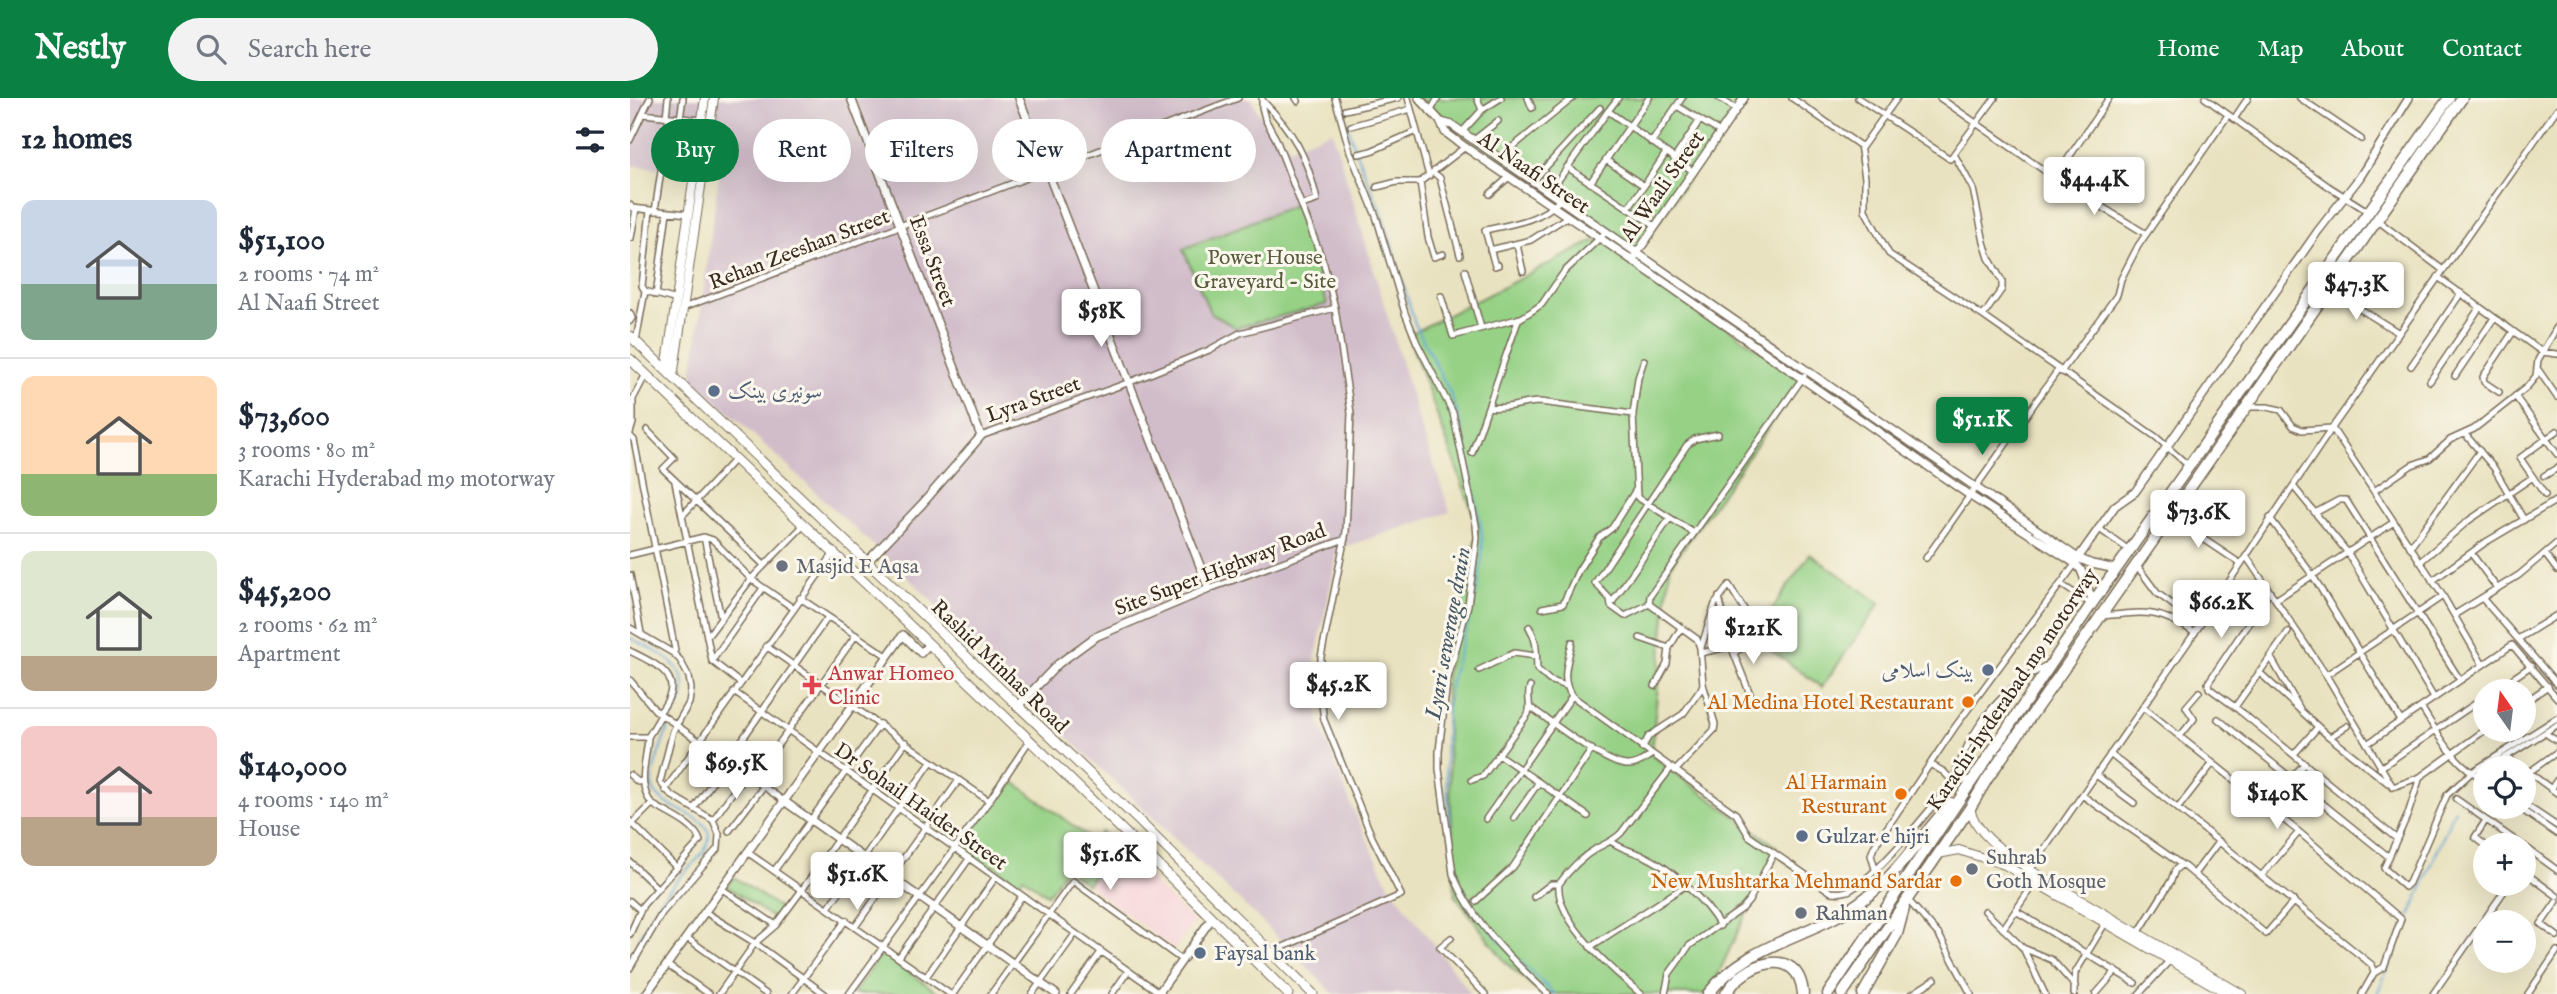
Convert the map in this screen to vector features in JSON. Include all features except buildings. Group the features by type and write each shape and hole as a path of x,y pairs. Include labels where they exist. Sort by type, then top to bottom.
{"highway":[{"name":"Karachi-hyderabad m9 motorway","path":"1828,994 2092,603 2373,216 2449,98"},
{"path":"1842,994 1970,808 1987,779 2328,289 2373,216 2462,98"},
{"path":"1711,991 1730,970 1749,957 1832,918 1864,899 1894,872 1974,778"},
{"path":"1863,994 1898,934 1907,899"},
{"path":"1726,994 1738,977 1747,970 1771,962 1783,964 1793,970 1800,978 1803,994"}],"main road":[{"path":"701,119 705,98"},
{"path":"670,373 683,308 714,98"},
{"path":"670,373 692,182"},
{"name":"Rashid Minhas Road","path":"633,338 1137,819 1313,994"},
{"name":"Rashid Minhas Road","path":"630,359 929,644 1288,994"},
{"path":"791,512 801,512 803,502"},
{"path":"824,544 825,534 835,532"},
{"path":"1970,808 1974,821 1999,847 2030,870 2139,932 2228,994"},
{"path":"1992,859 1999,847"},
{"path":"1938,854 1959,850 1992,859 2242,994"}],"street":[{"path":"630,140 650,98"},
{"path":"633,338 645,291 641,281 668,117 668,98"},
{"path":"643,114 680,119 683,98"},
{"name":"Essa Street","path":"851,98 981,436"},
{"path":"1019,98 1027,119"},
{"name":"Rehan Zeeshan Street","path":"1087,156 1238,98"},
{"path":"1335,98 1350,152 1376,216 1405,313 1453,414 1478,538 1468,606 1447,682 1439,751 1452,874 1459,890 1483,926 1507,955 1548,994"},
{"path":"1345,110 1398,98"},
{"path":"1408,98 1431,174 1440,178 1460,255"},
{"path":"1419,98 1441,122"},
{"path":"1430,112 1438,98"},
{"path":"1477,98 1482,110"},
{"path":"1462,132 1482,110 1502,98"},
{"path":"1528,98 1532,108"},
{"path":"1499,158 1573,98"},
{"path":"1549,192 1618,98"},
{"path":"1590,183 1649,98"},
{"path":"1651,143 1682,98"},
{"path":"1719,98 1736,109"},
{"name":"Al Waali Street","path":"1635,256 1744,98"},
{"path":"1792,98 1860,145 1865,178 1865,210 1889,254 2156,437 2190,467"},
{"path":"1858,98 1950,159 1994,98"},
{"path":"1860,145 1862,146 1897,98"},
{"path":"1940,98 2055,178 2146,234"},
{"path":"2055,178 2109,98"},
{"path":"2204,98 2373,216 2443,270"},
{"path":"1926,558 1969,495 2117,295 2121,279 2146,234 2231,117 2248,98"},
{"path":"2300,98 2361,139"},
{"path":"1875,869 1871,855 1874,847 1930,764 2062,585 2098,528 2115,506 2135,492 2318,231 2360,177 2409,98"},
{"path":"1262,99 1287,130 1309,166 1317,200 1302,205"},
{"name":"Site Super Highway Road","path":"1017,707 1058,664 1085,643 1209,589 1345,539 1351,413 1335,308 1324,264 1276,139 1265,119 1262,99"},
{"path":"1677,106 1720,132"},
{"path":"1532,182 1600,108"},
{"path":"2030,870 2200,625 2332,428 2557,109"},
{"path":"1351,126 1411,110"},
{"path":"1608,111 1694,172"},
{"path":"1674,159 1700,120"},
{"path":"1474,140 1497,121"},
{"name":"Al Naafi Street","path":"1441,122 1452,125 1560,200 1603,235 1809,371 2077,561"},
{"name":"Al Naafi Street","path":"1441,122 1445,132 1465,147 1567,217 1603,235"},
{"path":"1359,154 1371,152 1417,131"},
{"path":"1377,187 1398,182 1420,182 1465,147"},
{"path":"1628,208 1666,153"},
{"path":"1954,154 1973,189 1989,258 2002,281 2001,289 1983,316"},
{"path":"1606,160 1644,186"},
{"path":"1567,167 1655,226"},
{"path":"1490,194 1509,177"},
{"name":"Rehan Zeeshan Street","path":"683,308 1020,182"},
{"path":"1052,182 1209,589"},
{"path":"1420,182 1434,257 1443,254"},
{"path":"1498,265 1495,266 1485,230 1530,220 1553,208 1560,200"},
{"path":"630,205 636,209 688,214"},
{"path":"631,238 636,209"},
{"path":"656,295 667,212"},
{"path":"1490,250 1517,245 1544,233 1567,217"},
{"path":"1441,296 1453,336 1519,318 1542,304 1558,279 1603,235"},
{"path":"1517,245 1523,271"},
{"name":"Al Naafi Street","path":"1635,256 1802,380 1969,495 2077,561 2116,569"},
{"path":"1465,271 1481,328"},
{"path":"2438,277 2542,352 2557,354"},
{"path":"2328,289 2399,333"},
{"path":"645,291 677,300"},
{"path":"2411,366 2461,293"},
{"path":"2430,381 2480,307"},
{"name":"Lyra Street","path":"867,562 981,436 1130,382 1217,346 1240,333 1335,308"},
{"path":"630,313 630,321"},
{"path":"1472,453 1519,318"},
{"path":"2455,376 2494,318"},
{"path":"2374,491 2412,465 2429,459 2450,440 2465,434 2533,381 2542,352 2557,327"},
{"path":"2499,392 2484,382 2483,377 2513,332"},
{"path":"1644,360 1638,378 1633,414 1635,491 1637,497 1694,533"},
{"path":"2537,368 2557,397"},
{"path":"1649,604 1650,596 1809,371"},
{"path":"646,374 633,399 630,435 634,440 675,650 673,653"},
{"path":"2515,396 2557,454"},
{"path":"1488,407 1504,409 1531,402 1633,414"},
{"path":"2246,407 2281,410 2293,426 2302,430 2332,428"},
{"path":"2332,428 2443,596 2483,665"},
{"path":"647,430 674,458 663,469 764,565"},
{"path":"2545,495 2520,458 2557,431"},
{"path":"1649,604 1625,615 1611,604 1610,599 1595,583 1688,445 1695,439 1718,434"},
{"path":"2465,434 2494,468 2524,520"},
{"path":"2410,547 2480,451"},
{"path":"682,516 735,459"},
{"path":"2544,476 2557,468"},
{"path":"2420,562 2468,521 2532,477"},
{"path":"675,482 712,661 740,683"},
{"path":"2293,486 2348,553 2434,698"},
{"path":"1542,608 1563,604 1578,571 1599,538 1612,528 1635,491"},
{"path":"2315,513 2346,499 2460,680"},
{"path":"2432,581 2557,500"},
{"path":"2169,516 2241,564"},
{"path":"1611,604 1670,518"},
{"path":"2270,518 2313,576 2401,721"},
{"path":"2277,599 2394,522"},
{"path":"707,637 751,579 804,525"},
{"path":"2098,528 2129,550"},
{"path":"630,555 704,537 713,540 751,579 793,608"},
{"path":"704,537 721,618"},
{"path":"1272,953 1401,895 1372,837 1324,720 1321,657 1345,539"},
{"path":"2454,615 2519,575 2557,543"},
{"path":"665,790 834,553"},
{"path":"2471,554 2497,588"},
{"path":"2545,554 2557,570"},
{"path":"2246,556 2326,675 2393,787"},
{"path":"2077,561 2092,603"},
{"path":"2137,566 2158,593 2200,625"},
{"path":"630,575 641,633"},
{"path":"1729,585 1752,622 1748,644 1732,650 1701,651 1719,597 1729,585"},
{"path":"2062,585 2092,603"},
{"path":"712,661 764,588"},
{"path":"2326,675 2443,596"},
{"path":"1719,597 1732,650 1750,694"},
{"path":"2266,597 2208,682 2208,688 2305,762 2397,839"},
{"path":"800,598 887,656"},
{"path":"2482,598 2557,684"},
{"path":"1641,994 1595,955 1561,901 1559,884 1581,859 1612,842 1673,770 1714,730 1715,724 1703,684 1701,651 1697,639 1649,604"},
{"path":"2101,616 2146,612 2160,614 2194,633"},
{"path":"2518,639 2557,615"},
{"path":"695,807 828,617"},
{"path":"1528,627 1534,635 1537,669 1542,676 1566,686"},
{"path":"630,628 673,653 689,677 689,703 675,724 660,777 665,790 713,820 719,834 718,848 662,913 630,968"},
{"path":"1656,686 1667,664 1669,648 1681,628"},
{"path":"2235,707 2288,632"},
{"path":"753,780 856,635"},
{"path":"649,993 903,635 921,653 929,644"},
{"path":"1640,638 1669,648"},
{"path":"1572,642 1565,677 1566,686 1572,696 1736,814 1749,836 1831,892 1841,893 1852,889 1886,859 1952,782 1968,743 2002,696 2054,661"},
{"path":"2367,744 2512,645 2557,698"},
{"path":"766,646 989,801"},
{"path":"630,651 666,673 672,692 648,737 642,781 652,804 691,828 699,836 696,847 657,888 640,911 630,934"},
{"path":"1479,670 1514,653 1536,656"},
{"path":"2270,656 2302,713"},
{"path":"2512,679 2531,666"},
{"path":"2552,677 2557,671"},
{"path":"2259,672 2318,727 2393,787"},
{"path":"630,680 662,715 699,743 1056,994"},
{"path":"1642,748 1649,736 1683,714 1703,684"},
{"path":"2536,694 2548,686"},
{"path":"1472,780 1483,776 1528,714 1530,687"},
{"name":"Dr Sohail Haider Street","path":"734,692 818,754 1160,993"},
{"path":"2181,735 2194,719 2186,707 2199,692"},
{"path":"1486,818 1572,696"},
{"path":"2375,772 2473,705"},
{"path":"1530,706 1606,758 1628,766 1638,764 1651,755"},
{"path":"2143,707 2181,735 2401,919 2384,967 2374,973 2362,994"},
{"path":"2421,707 2453,754 2473,771"},
{"path":"2507,756 2557,718"},
{"path":"2218,719 2389,858"},
{"path":"774,871 880,724"},
{"path":"2508,756 2557,725"},
{"path":"2330,737 2347,726"},
{"path":"2294,754 2318,727"},
{"path":"2545,733 2557,741"},
{"path":"630,737 648,737"},
{"path":"2393,787 2420,777 2473,739"},
{"path":"849,994 955,849 1029,741"},
{"path":"719,994 755,943 776,925 802,890 906,742"},
{"path":"1476,901 1513,867 1592,749"},
{"path":"2536,763 2557,752"},
{"path":"2110,754 2372,965 2374,973"},
{"path":"1499,755 1588,816"},
{"path":"828,908 932,761"},
{"path":"2291,778 2305,762"},
{"path":"2178,808 2213,763"},
{"path":"1930,764 1944,772 1952,782"},
{"path":"630,775 638,782 642,781"},
{"path":"713,820 745,775"},
{"path":"2096,775 2133,803"},
{"path":"2420,777 2384,870 2405,887 2447,795 2473,781"},
{"path":"1952,782 1974,778"},
{"path":"2536,778 2557,793"},
{"path":"855,927 960,780"},
{"path":"2551,789 2557,780"},
{"path":"1514,818 1539,782"},
{"path":"729,831 763,787"},
{"path":"2082,795 2194,874 2266,934 2294,901"},
{"path":"2456,799 2504,833"},
{"path":"652,804 631,824 677,868"},
{"path":"2536,812 2557,827"},
{"path":"2535,819 2557,834"},
{"path":"2478,833 2486,820"},
{"path":"2262,875 2299,832"},
{"path":"2194,874 2220,841"},
{"path":"1612,842 1658,864 1685,886 1720,926"},
{"path":"747,852 951,994 1022,897"},
{"path":"1665,994 1669,974 1689,946 1720,926 1749,901 1774,853"},
{"path":"2536,856 2557,870"},
{"path":"899,957 969,859"},
{"path":"630,862 657,888"},
{"path":"2139,932 2180,865"},
{"path":"926,977 995,878"},
{"path":"991,994 1073,881 1182,960"},
{"path":"2536,881 2557,898 2541,924 2557,936"},
{"path":"2003,929 2035,882"},
{"path":"1534,897 1551,884 1559,884"},
{"path":"1590,947 1685,886"},
{"path":"722,888 776,925"},
{"path":"2433,994 2501,896"},
{"path":"1907,899 1939,935 1971,994"},
{"path":"630,901 640,911"},
{"path":"1985,911 2023,948 2045,994"},
{"path":"2016,911 2135,983"},
{"path":"705,912 755,943 825,994"},
{"path":"1160,993 1212,918"},
{"path":"792,994 846,920"},
{"path":"2074,994 2075,973 2106,922"},
{"path":"1032,994 1075,934"},
{"path":"687,938 766,994"},
{"path":"1451,938 1440,947 1485,994"},
{"path":"2023,948 2052,960 2075,986"},
{"path":"1071,994 1101,952"},
{"path":"2528,994 2556,953"},
{"path":"2143,993 2172,957"},
{"path":"667,965 709,994"},
{"path":"1112,994 1128,971"},
{"path":"2096,994 2116,971"},
{"path":"1915,994 1935,979"}],"shaded area":[{"path":"630,98 1251,98 1258,112 1290,148 1332,131 1419,421 1450,512 1338,549 1315,661 1318,717 1351,805 1389,885 1471,994 1334,994 1075,744 914,583 692,378 718,182 739,182 739,119 651,119 651,167 630,165"},
{"path":"1116,847 1194,922 1174,949 1088,885"}],"green space":[{"path":"1418,98 1744,98 1637,253 1430,112"},
{"name":"Power House Graveyard - Site","path":"1297,204 1327,304 1236,328 1210,312 1183,249"},
{"path":"1600,238 1802,380 1670,567 1651,755 1777,847 1709,994 1542,994 1506,963 1455,895 1445,679 1478,527 1408,335"},
{"path":"1810,554 1880,603 1822,687 1753,637"},
{"path":"1010,779 1087,836 1048,895 1023,877 1018,883 994,866 995,864 989,870 959,849 966,839 986,852 968,837"},
{"path":"1101,832 1116,847 1087,884 1072,873"},
{"path":"734,877 781,909 774,919 727,886"},
{"path":"882,953 940,994 853,994"}],"waterway":[{"name":"Lyari sewerage drain","path":"1339,98 1355,150 1384,219 1415,324 1451,395 1461,425 1481,527 1478,583 1453,673 1446,725 1451,841 1456,871 1463,890 1482,919 1504,945 1554,994"},
{"path":"630,638 667,658 680,673 684,682 684,693 672,718"},
{"path":"630,957 657,906 701,855 708,843 707,828 693,816 663,801 652,785 655,763 670,723"},
{"path":"2377,994 2455,809"}],"place":[{"name":"سونیری بینک","path":"714,391"},
{"name":"Masjid E Aqsa","path":"782,566"},
{"name":"بینک اسلامی","path":"1988,670"},
{"name":"Anwar Homeo Clinic","path":"812,685"},
{"name":"Al Medina Hotel Restaurant","path":"1968,702"},
{"name":"Al Harmain Resturant","path":"1901,794"},
{"name":"Gulzar e hijri","path":"1802,836"},
{"name":"Suhrab Goth Mosque","path":"1972,869"},
{"name":"New Mushtarka Mehmand Sardar","path":"1956,881"},
{"name":"Rahman","path":"1801,913"},
{"name":"Faysal bank","path":"1200,953"}]}
